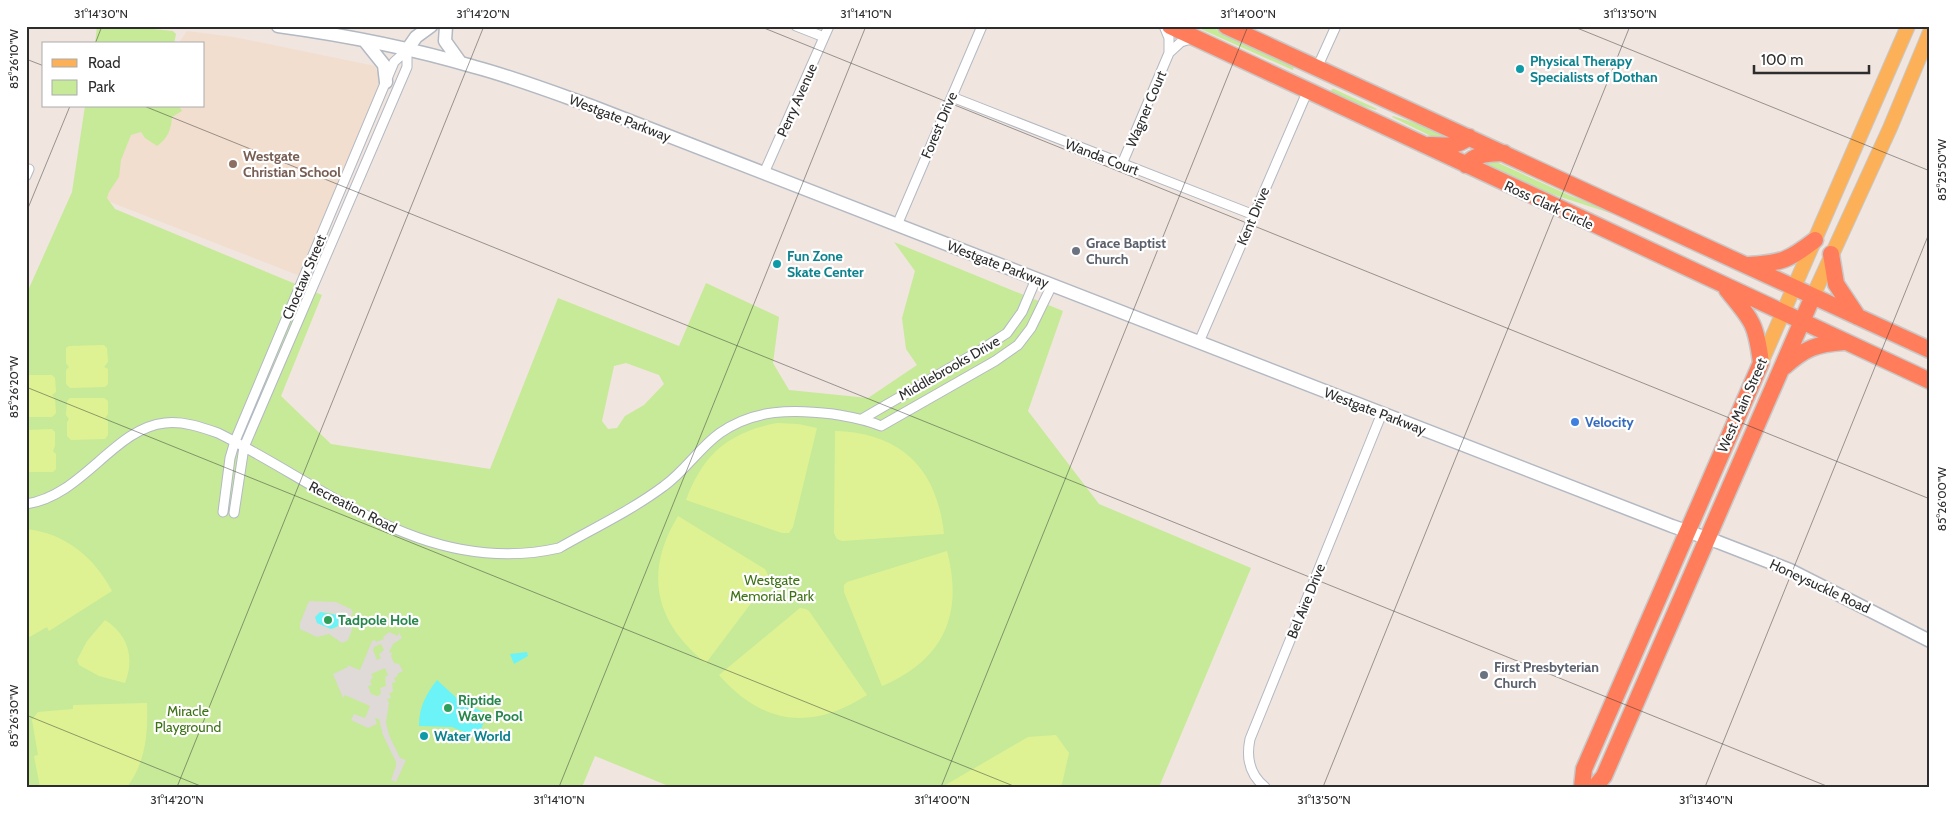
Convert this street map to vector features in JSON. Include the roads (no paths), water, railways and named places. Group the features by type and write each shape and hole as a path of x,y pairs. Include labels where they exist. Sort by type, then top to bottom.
{"highway":[{"name":"Ross Clark Circle","path":"1170,26 1930,381"},
{"name":"Ross Clark Circle","path":"1226,26 1930,350"},
{"path":"1278,76 1302,74 1317,68"},
{"path":"1308,90 1343,81"},
{"path":"1422,144 1454,146 1462,143 1469,137"},
{"path":"1466,165 1471,158 1477,156 1504,153"},
{"path":"1746,265 1780,262 1793,256 1815,240"},
{"path":"1832,254 1836,284 1858,317"},
{"path":"1724,286 1749,316 1754,326 1761,363"},
{"name":"West Main Street","path":"1595,787 1604,776 1813,296"},
{"path":"1780,370 1800,353 1814,346 1845,342"},
{"name":"West Main Street","path":"1582,787 1584,769 1761,363"}],"main road":[{"name":"Westgate Parkway","path":"278,26 364,40 460,62 561,95 1706,538"},
{"name":"Choctaw Street","path":"407,50 416,37 431,26"},
{"path":"446,26 445,41 460,62"},
{"name":"West Main Street","path":"1761,363 1908,26"},
{"name":"West Main Street","path":"1813,296 1890,128 1930,32"},
{"path":"364,40 384,64 386,82"},
{"name":"Honeysuckle Road","path":"1706,538 1798,574 1930,641"}],"street":[{"path":"796,26 824,37"},
{"name":"Perry Avenue","path":"764,173 829,26"},
{"name":"Forest Drive","path":"897,225 982,26"},
{"name":"Wagner Court","path":"1122,164 1169,53 1169,38 1164,26"},
{"path":"1317,68 1336,26"},
{"name":"Wagner Court","path":"1169,53 1182,42 1195,38"},
{"name":"Choctaw Street","path":"224,512 230,458 235,441 394,62 407,50"},
{"name":"Choctaw Street","path":"234,513 244,446 407,67 407,50"},
{"name":"Kent Drive","path":"1199,342 1308,90"},
{"name":"Wanda Court","path":"952,97 1254,215"},
{"name":"Middlebrooks Drive","path":"862,419 1008,333 1022,312 1036,279"},
{"name":"Middlebrooks Drive","path":"881,426 995,361 1018,345 1031,328 1052,285"},
{"name":"Recreation Road","path":"26,504 48,499 64,490 142,431 156,425 187,424 212,431 235,441 344,505 388,526 431,541 467,550 495,554 522,554 559,548 630,508 666,485 709,442 741,421 766,413 796,410 862,419 881,426"},
{"name":"Bel Aire Drive","path":"1265,787 1254,775 1250,764 1248,752 1250,740 1382,413"}],"water":[{"name":"Tadpole Hole","path":"320,612 337,615 339,620 338,626 331,629 317,623 315,617"},
{"path":"527,652 528,656 514,664 510,654"},
{"name":"Riptide Wave Pool","path":"437,680 462,703 487,713 478,738 452,727 419,726 420,713 424,701"}],"place":[{"name":"Physical Therapy Specialists of Dothan","path":"1520,69"},
{"name":"Westgate Christian School","path":"233,164"},
{"name":"Grace Baptist Church","path":"1076,251"},
{"name":"Fun Zone Skate Center","path":"777,264"},
{"name":"Velocity","path":"1575,422"},
{"name":"Tadpole Hole","path":"328,620"},
{"name":"First Presbyterian Church","path":"1484,675"},
{"name":"Riptide Wave Pool","path":"448,708"},
{"name":"Water World","path":"424,736"}],"park label":[{"name":"Westgate Memorial Park","path":"772,588"},
{"name":"Miracle Playground","path":"188,720"}]}
